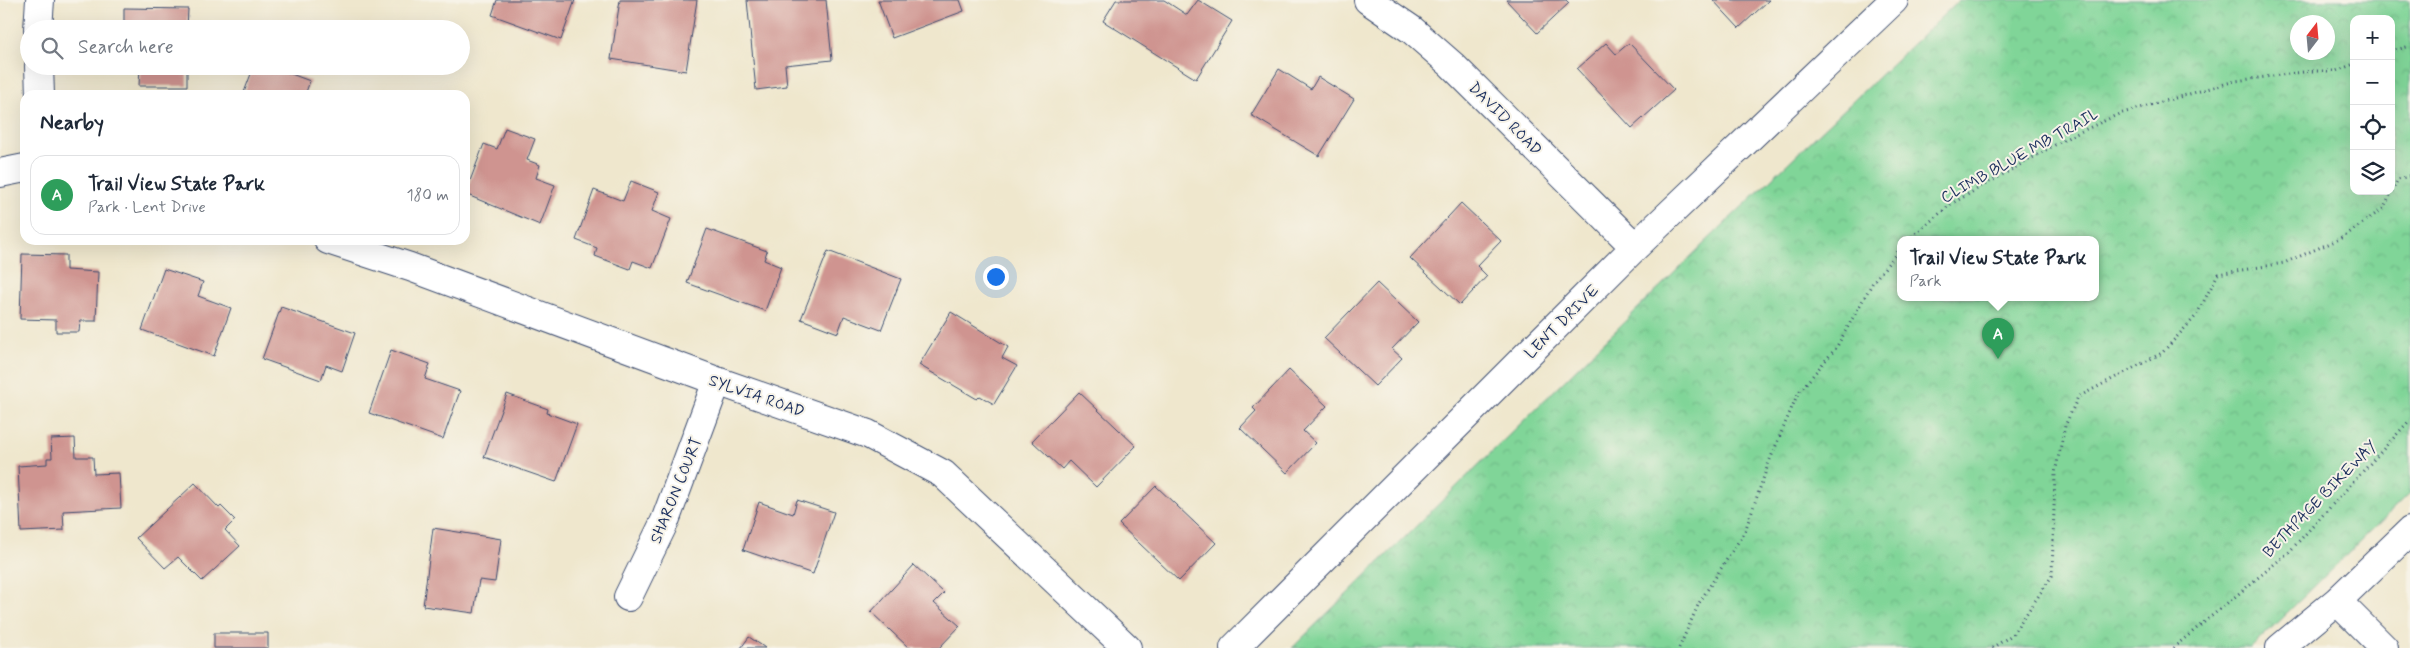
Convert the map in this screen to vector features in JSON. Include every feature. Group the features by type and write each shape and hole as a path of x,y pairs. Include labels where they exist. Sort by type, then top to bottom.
{"street":[{"path":"39,20 40,0"},
{"name":"DAVID ROAD","path":"1369,0 1412,30 1452,65 1635,247"},
{"name":"LENT DRIVE","path":"1234,648 1635,247 1894,0"},
{"path":"39,75 40,90"},
{"path":"0,172 20,169"},
{"name":"SYLVIA ROAD","path":"343,245 868,434 943,474 1127,648"},
{"name":"SHARON COURT","path":"628,597 665,521 717,381"},
{"path":"2280,648 2336,601 2410,531"},
{"path":"2336,601 2384,648"}],"path":[{"path":"2395,50 2410,46"},
{"name":"CLIMB BLUE MB TRAIL","path":"1913,236 1951,204 2069,137 2119,114 2235,81 2311,71 2336,71 2350,66"},
{"path":"1992,648 2012,634 2052,576 2055,473 2065,426 2078,397 2162,353 2196,316 2218,274 2284,263 2342,238 2384,208 2398,179 2410,176"},
{"path":"1679,648 1699,603 1746,531 1769,462 1798,392 1836,348 1873,282 1897,253"},
{"name":"BETHPAGE BIKEWAY","path":"2173,648 2289,552 2410,420"}],"green space":[{"path":"1959,0 2410,0 2410,493 2251,648 1292,648 1723,225"}],"building":[{"path":"497,0 575,0 561,40 492,15"},
{"path":"620,0 697,0 686,71 611,59"},
{"path":"747,0 826,0 832,60 785,65 787,86 756,90"},
{"path":"878,0 960,0 964,11 892,38"},
{"path":"1116,0 1164,0 1187,15 1198,0 1232,21 1196,79 1103,21"},
{"path":"1506,0 1566,0 1569,3 1537,33"},
{"path":"1713,0 1769,0 1739,28"},
{"path":"124,8 188,9 187,20 124,20"},
{"path":"1606,43 1616,54 1629,43 1674,90 1632,128 1577,69"},
{"path":"1279,69 1311,89 1318,77 1354,99 1319,156 1251,115"},
{"path":"140,75 187,75 187,86 139,86"},
{"path":"251,75 294,75 310,81 307,90 245,90"},
{"path":"505,128 535,139 527,160 540,165 536,178 555,185 540,225 470,196 470,181 484,144 497,149"},
{"path":"631,181 659,192 652,211 671,219 652,268 633,261 630,269 595,256 597,248 576,240 594,190 623,201"},
{"path":"1461,203 1501,241 1477,266 1487,276 1460,305 1410,258"},
{"path":"707,229 767,251 764,260 781,267 765,311 687,283"},
{"path":"828,251 901,279 881,330 844,316 838,333 801,319"},
{"path":"22,254 66,255 66,270 98,272 96,321 80,321 79,332 56,332 56,320 20,319"},
{"path":"164,269 203,282 198,296 231,308 214,356 142,330"},
{"path":"1377,283 1418,322 1392,349 1402,358 1375,386 1324,338"},
{"path":"281,307 355,333 342,371 326,365 321,380 262,359"},
{"path":"951,312 1008,347 1002,358 1017,366 994,404 980,396 977,399 919,365"},
{"path":"391,350 430,364 425,379 460,391 443,439 369,413"},
{"path":"1289,370 1327,406 1303,431 1316,443 1287,473 1240,428 1256,411 1253,408"},
{"path":"1079,392 1136,446 1096,487 1069,461 1062,469 1032,441"},
{"path":"507,394 548,409 547,413 577,424 556,482 484,457"},
{"path":"75,438 76,457 93,457 94,474 119,473 121,508 63,511 64,530 21,532 18,466 47,464 47,458 52,458 51,439"},
{"path":"195,483 219,508 221,506 235,520 225,530 240,546 202,581 178,557 165,568 136,538"},
{"path":"1156,486 1216,543 1179,581 1119,524"},
{"path":"797,500 834,512 813,574 743,550 759,502 793,514"},
{"path":"433,528 501,539 495,582 479,580 474,613 423,606"},
{"path":"914,565 944,593 934,603 960,626 939,648 909,648 871,612"},
{"path":"214,633 268,633 268,648 214,648"},
{"path":"749,637 761,645 765,648 741,648"}],"place":[{"name":"Trail View State Park","path":"1998,359"}]}
